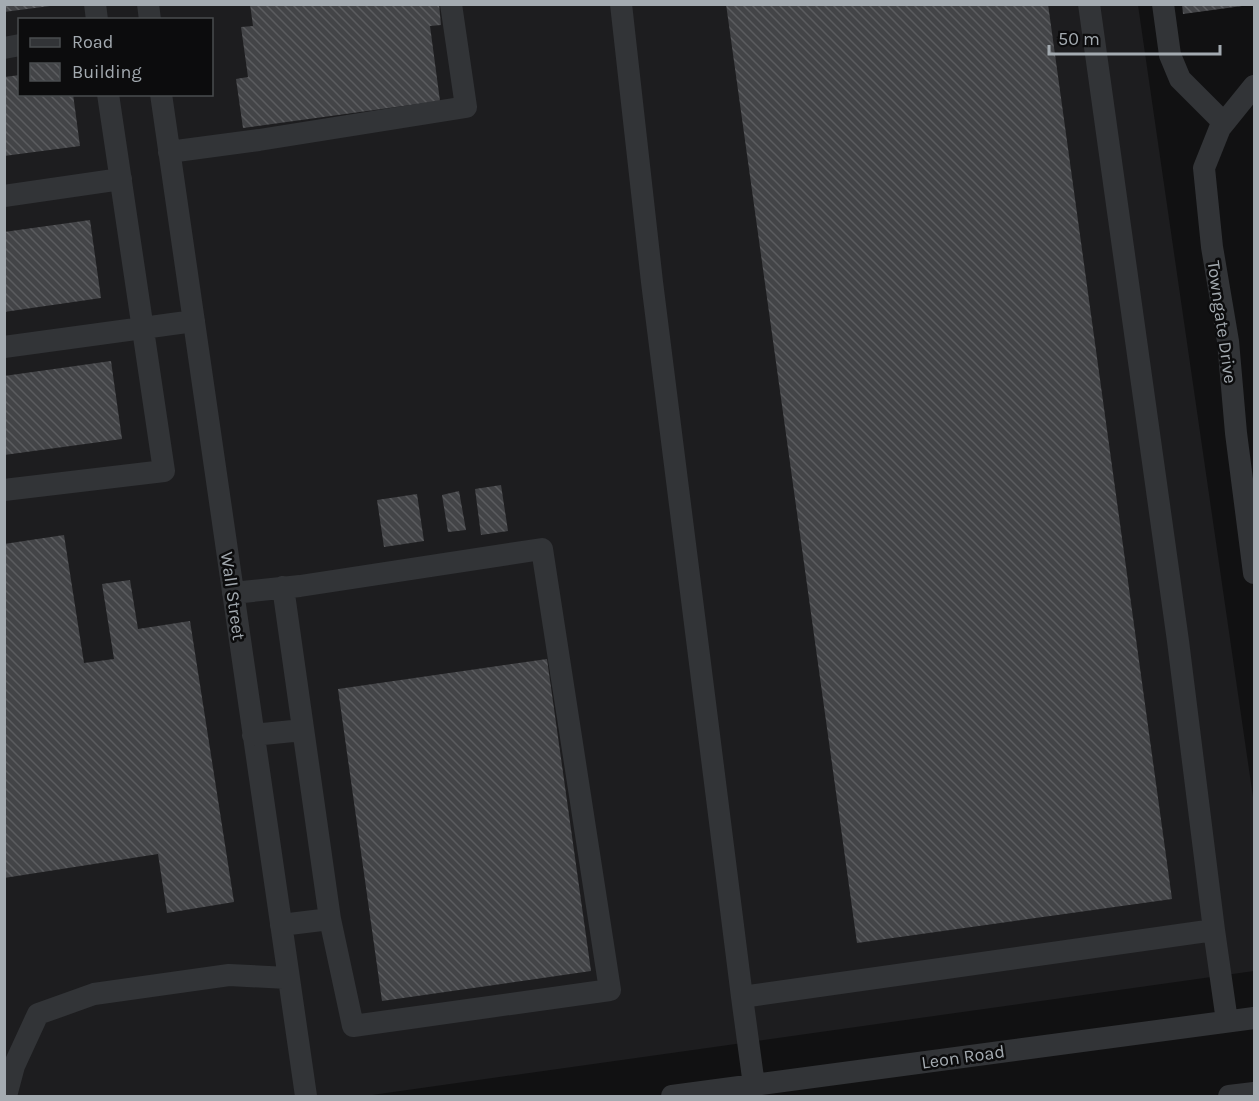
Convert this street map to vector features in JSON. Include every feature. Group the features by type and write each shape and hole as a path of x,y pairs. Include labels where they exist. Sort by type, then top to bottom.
{"street":[{"path":"169,152 260,140 465,106 451,4"},
{"path":"621,4 651,282 754,1085"},
{"path":"1089,4 1178,641 1227,1021"},
{"path":"1163,4 1170,55 1180,79 1224,123"},
{"name":"Towngate Drive","path":"1254,86 1220,128 1204,168 1212,247 1228,341 1236,433 1254,573"},
{"path":"4,490 164,471 108,96"},
{"name":"Wall Street","path":"161,96 306,1096"},
{"path":"4,196 121,179"},
{"path":"4,347 194,321"},
{"path":"233,593 542,549 610,990 353,1026 330,919 283,587"},
{"path":"254,735 303,730"},
{"path":"281,925 330,919"},
{"path":"742,998 1214,930"},
{"path":"6,1096 14,1066 38,1014 94,994 229,975 288,978"},
{"name":"Leon Road","path":"672,1096 1254,1018"},
{"path":"1229,1096 1254,1093"}],"shaded area":[{"path":"5,5 1138,5 1254,804 1254,971 365,1096 5,1096"}],"building":[{"path":"4,4 50,4 50,6 4,12"},
{"path":"250,4 439,4 441,25 430,26 440,101 243,128 236,79 248,77 241,27 253,26"},
{"path":"726,4 1048,4 1172,899 857,943"},
{"path":"1182,4 1242,4 1242,6 1183,14"},
{"path":"18,75 18,96 73,96 80,146 4,156 4,77"},
{"path":"90,220 101,298 4,312 4,232"},
{"path":"111,361 122,439 4,455 4,376"},
{"path":"501,485 508,531 481,535 475,489"},
{"path":"459,491 466,530 448,532 442,495"},
{"path":"417,494 424,541 384,547 377,500"},
{"path":"64,535 84,663 114,659 102,584 130,580 138,629 190,621 234,902 167,913 158,854 4,878 4,544"},
{"path":"547,659 591,971 382,1001 338,689"}]}
